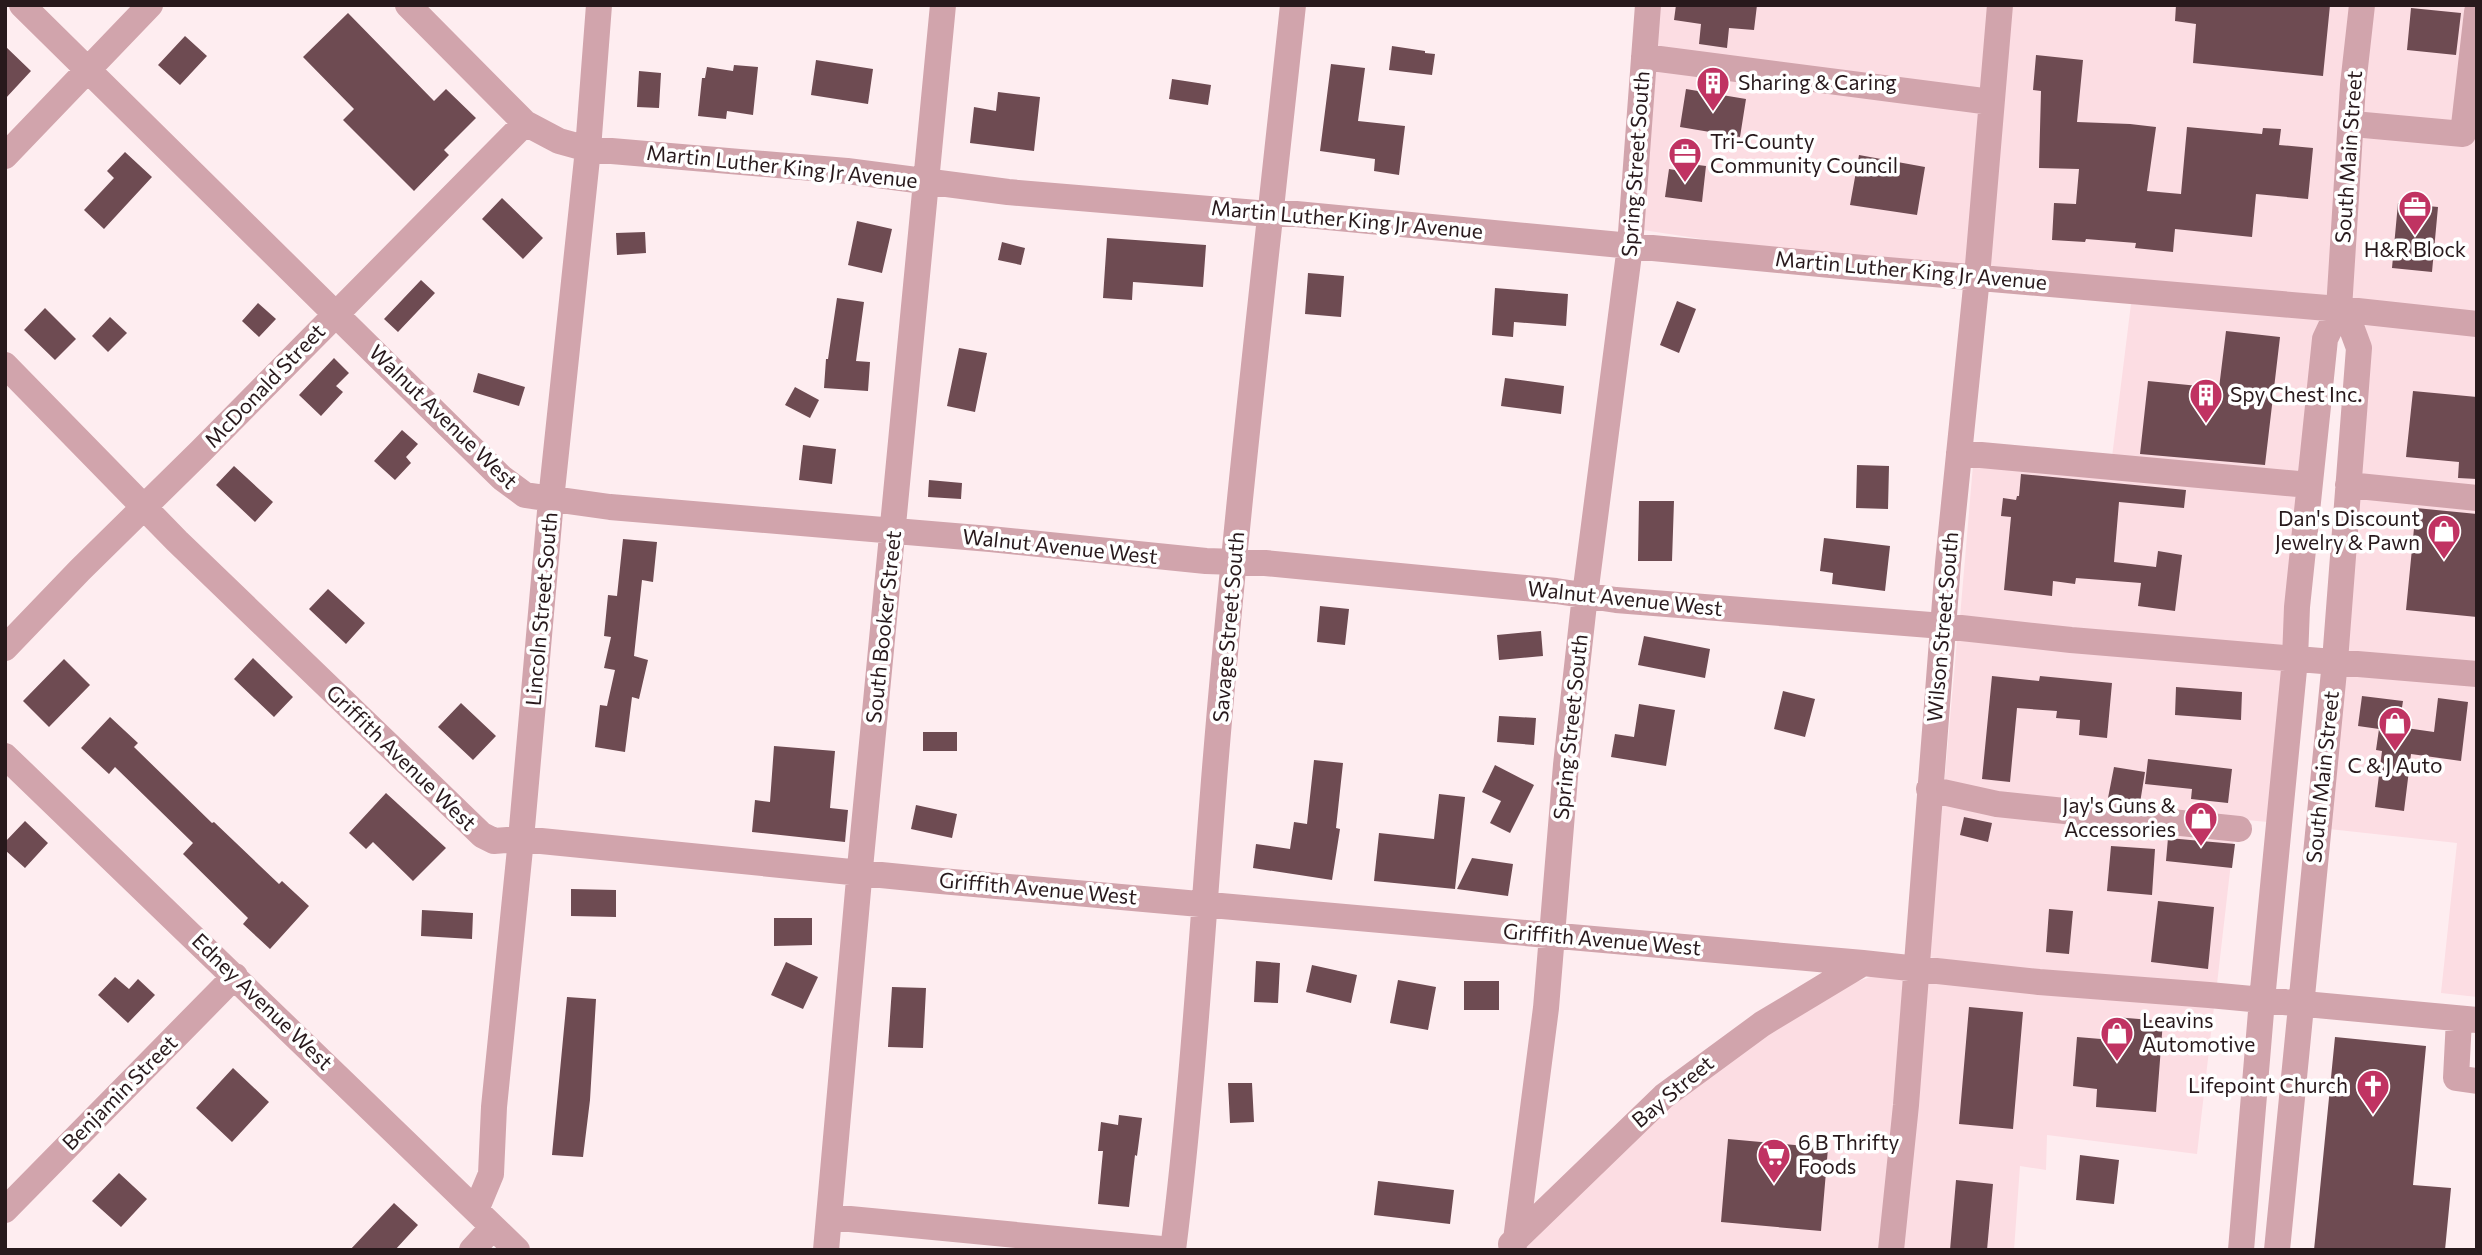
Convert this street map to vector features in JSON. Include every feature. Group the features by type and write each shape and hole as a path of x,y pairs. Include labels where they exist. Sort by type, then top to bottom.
{"street":[{"name":"Walnut Avenue West","path":"22,5 502,478 525,495 610,507 1167,558 1371,573 1616,600 2477,674"},
{"path":"5,156 149,5"},
{"name":"Martin Luther King Jr Avenue","path":"408,5 525,123 559,141 588,149 847,171 1008,192 1296,214 2339,309 2477,324"},
{"name":"Lincoln Street South","path":"472,1250 484,1218 491,1174 494,1107 551,500 588,149 599,5"},
{"name":"South Booker Street","path":"826,1250 943,5"},
{"name":"Savage Street South","path":"1173,1250 1182,1181 1215,768 1269,214 1293,5"},
{"name":"Spring Street South","path":"1510,1245 1546,1008 1566,765 1630,246 1647,5"},
{"name":"Wilson Street South","path":"1891,1250 1906,1105 1942,626 1977,277 2000,5"},
{"name":"South Main Street","path":"2241,1250 2309,485 2325,339 2339,309 2343,220 2353,124 2353,85 2362,5"},
{"path":"2353,124 2463,134 2477,12"},
{"path":"1644,57 1991,102"},
{"name":"McDonald Street","path":"5,648 525,123"},
{"name":"South Main Street","path":"2277,1250 2335,661 2359,348 2352,329 2339,309"},
{"name":"Griffith Avenue West","path":"5,365 369,729 482,835 494,841 521,839 1863,963 2039,982 2468,1019"},
{"path":"1958,453 2309,485"},
{"path":"2348,485 2477,498"},
{"name":"Edney Avenue West","path":"5,756 517,1250"},
{"path":"1929,789 1997,804 2239,829"},
{"name":"Bay Street","path":"1510,1245 1664,1096 1762,1024 1863,963"},
{"name":"Benjamin Street","path":"5,1210 235,976"},
{"path":"2468,1019 2456,1078 2477,1081"},
{"path":"829,1217 1173,1250"}],"shaded area":[{"path":"1659,5 1989,5 1966,265 1721,242 1643,230"},
{"path":"2011,5 2351,5 2328,297 1989,266"},
{"path":"2374,5 2477,5 2477,312 2351,299 2365,85"},
{"path":"2131,304 2322,319 2284,647 1960,617 1975,442 2112,457"},
{"path":"2363,323 2477,335 2477,663 2347,651"},
{"path":"1957,640 2282,670 2268,822 2236,819 2217,984 2042,971 1927,957"},
{"path":"2344,674 2477,686 2477,997 2441,993 2457,843 2329,829"},
{"path":"1873,976 1903,979 1880,1250 1526,1250 1527,1244 1670,1105 1725,1062 1850,984"},
{"path":"1925,981 2214,1007 2197,1154 2047,1135 2046,1170 2020,1166 2014,1250 1902,1250"}],"building":[{"path":"1676,5 1757,5 1754,30 1729,28 1727,48 1699,44 1701,24 1674,20"},
{"path":"2176,5 2330,5 2323,76 2193,63 2196,24 2175,21"},
{"path":"2411,8 2461,13 2456,55 2407,50"},
{"path":"348,13 434,101 446,89 476,118 444,150 449,155 414,191 343,120 354,109 303,57"},
{"path":"185,36 207,56 180,85 158,65"},
{"path":"5,46 31,71 5,99"},
{"path":"1392,46 1435,54 1432,75 1389,70"},
{"path":"2036,55 2083,60 2077,122 2156,127 2147,191 2181,194 2187,127 2262,134 2263,128 2281,129 2279,145 2313,148 2308,199 2256,194 2252,237 2175,229 2173,252 2135,248 2136,243 2086,239 2085,242 2052,240 2054,203 2076,204 2079,169 2039,168 2041,91 2033,90"},
{"path":"816,60 873,69 868,104 811,95"},
{"path":"1331,64 1365,68 1358,121 1405,126 1399,175 1374,171 1375,159 1320,151"},
{"path":"734,65 758,67 753,115 727,111 726,119 698,116 702,78 705,78 707,67 733,71"},
{"path":"639,71 661,73 659,108 637,107"},
{"path":"1172,79 1211,85 1208,105 1169,99"},
{"name":"Sharing & Caring","path":"1686,89 1746,99 1740,137 1680,127"},
{"path":"998,92 1040,97 1034,151 970,143 974,107 996,111"},
{"path":"125,152 152,177 104,229 84,210 114,178 107,171"},
{"path":"1859,155 1925,167 1917,215 1850,205"},
{"name":"Tri-County Community Council","path":"1690,164 1706,166 1702,202 1665,197 1669,169 1688,172"},
{"path":"502,198 543,238 523,259 482,219"},
{"name":"H&R Block","path":"2398,203 2438,207 2432,272 2392,268"},
{"path":"857,221 892,229 882,273 848,265"},
{"path":"645,232 646,253 617,255 616,233"},
{"path":"1107,238 1206,245 1203,287 1133,282 1132,300 1103,298"},
{"path":"1002,242 1025,248 1021,265 998,260"},
{"path":"1308,273 1344,276 1341,317 1305,314"},
{"path":"421,280 435,293 398,332 384,319"},
{"path":"1495,288 1568,294 1566,326 1514,322 1513,337 1492,335"},
{"path":"837,298 864,302 856,361 870,362 868,391 824,388 826,359"},
{"path":"1677,301 1696,309 1679,353 1660,345"},
{"path":"258,303 276,319 259,337 242,321"},
{"path":"45,308 76,339 55,360 24,330"},
{"path":"110,317 127,333 108,352 92,336"},
{"name":"Spy Chest Inc.","path":"2226,331 2280,337 2265,465 2140,454 2148,381 2219,388"},
{"path":"959,348 987,353 975,412 947,406"},
{"path":"334,358 349,373 336,386 343,392 321,416 299,395"},
{"path":"478,373 525,387 519,406 473,392"},
{"path":"1505,378 1564,386 1561,414 1501,406"},
{"path":"795,387 819,400 810,418 785,405"},
{"path":"2413,391 2477,397 2477,479 2458,478 2459,462 2406,457"},
{"path":"402,430 418,444 406,457 411,463 395,480 374,461"},
{"path":"803,445 836,449 832,484 799,480"},
{"path":"1857,465 1889,466 1888,509 1856,508"},
{"path":"234,466 273,502 255,522 216,485"},
{"path":"2021,474 2186,490 2184,508 2119,502 2114,562 2156,567 2158,551 2182,555 2175,611 2138,606 2141,583 2076,578 2075,584 2053,581 2052,596 2004,590 2011,517 2001,516 2003,498 2016,500 2019,496"},
{"path":"929,480 962,483 961,499 928,497"},
{"path":"1639,501 1674,501 1672,561 1638,561"},
{"name":"Dan's Discount Jewelry & Pawn","path":"2416,508 2477,514 2477,617 2406,610"},
{"path":"1824,538 1890,546 1885,591 1832,584 1833,573 1820,571"},
{"path":"623,539 657,542 653,582 642,580 634,656 648,660 639,699 632,697 625,752 595,747 600,705 607,706 615,670 604,668 611,637 604,636 608,595 617,596"},
{"path":"328,589 365,623 346,644 309,609"},
{"path":"1320,606 1349,609 1345,645 1317,642"},
{"path":"1541,631 1543,656 1499,660 1497,635"},
{"path":"1644,636 1710,649 1705,678 1638,665"},
{"path":"253,658 293,697 274,717 234,679"},
{"path":"64,659 90,685 49,727 23,701"},
{"path":"1992,676 2039,681 2040,676 2112,683 2107,738 2079,735 2080,720 2056,718 2057,711 2017,708 2010,782 1982,779"},
{"path":"2176,687 2242,692 2241,720 2175,715"},
{"path":"1783,691 1815,699 1805,737 1774,729"},
{"path":"2362,696 2403,701 2399,727 2434,732 2438,698 2468,702 2461,761 2411,754 2404,811 2375,807 2382,751 2376,750 2379,729 2358,726"},
{"path":"461,703 496,736 473,760 438,727"},
{"path":"1639,704 1675,710 1666,766 1611,757 1615,734 1634,737"},
{"path":"1499,716 1536,718 1534,745 1497,742"},
{"path":"110,717 138,743 134,747 212,823 279,884 282,881 309,906 270,949 243,924 248,918 183,854 193,843 115,767 109,774 81,748"},
{"path":"923,732 957,732 957,751 923,751"},
{"path":"774,746 835,751 830,808 848,810 845,842 752,832 755,800 770,802"},
{"path":"2148,759 2232,769 2228,803 2191,799 2192,789 2145,784"},
{"path":"1314,760 1343,763 1336,828 1340,829 1332,880 1253,868 1256,844 1290,849 1294,822 1307,824"},
{"path":"1495,765 1534,785 1510,833 1490,823 1501,801 1482,792"},
{"path":"2114,767 2145,772 2140,803 2108,798"},
{"path":"386,793 446,848 413,881 373,842 366,849 349,833"},
{"path":"1439,794 1465,797 1455,889 1374,881 1379,833 1434,839"},
{"path":"916,805 957,814 952,838 911,829"},
{"path":"1964,817 1992,823 1988,842 1960,835"},
{"path":"25,821 48,843 25,868 5,850 5,842"},
{"name":"Jay's Guns & Accessories","path":"2168,838 2235,844 2232,868 2166,861"},
{"path":"2111,846 2155,849 2152,895 2107,891"},
{"path":"1472,858 1513,864 1508,896 1457,889"},
{"path":"571,889 616,890 616,917 571,916"},
{"path":"2158,901 2214,907 2208,969 2151,962"},
{"path":"2049,909 2073,911 2069,954 2046,952"},
{"path":"422,910 473,913 472,939 421,936"},
{"path":"774,918 812,918 812,945 774,946"},
{"path":"1256,961 1280,963 1278,1003 1254,1002"},
{"path":"786,962 818,977 803,1009 771,995"},
{"path":"1312,965 1357,975 1351,1003 1306,992"},
{"path":"115,977 129,989 138,979 155,995 128,1023 98,995"},
{"path":"1398,980 1436,987 1428,1030 1390,1023"},
{"path":"1464,981 1499,981 1499,1010 1464,1010"},
{"path":"892,987 926,988 923,1048 888,1047"},
{"path":"567,997 596,999 590,1100 583,1157 552,1155"},
{"path":"1969,1007 2023,1012 2013,1129 1959,1124"},
{"name":"Leavins Automotive","path":"2115,1017 2163,1021 2156,1112 2096,1107 2097,1089 2073,1086 2077,1037 2113,1040"},
{"name":"Lifepoint Church","path":"2335,1037 2426,1046 2413,1185 2451,1188 2445,1250 2314,1250"},
{"path":"233,1068 269,1102 232,1142 196,1108"},
{"path":"1228,1083 1252,1083 1254,1122 1230,1123"},
{"path":"1119,1115 1142,1118 1129,1207 1098,1204 1103,1151 1098,1151 1101,1122 1118,1125"},
{"name":"6 B Thrifty Foods","path":"1728,1139 1828,1148 1821,1231 1721,1222"},
{"path":"2080,1155 2119,1160 2114,1204 2076,1200"},
{"path":"119,1173 147,1199 121,1227 92,1201"},
{"path":"1956,1180 1993,1184 1987,1250 1950,1250"},
{"path":"1378,1181 1454,1190 1450,1224 1374,1215"},
{"path":"394,1203 418,1225 395,1250 350,1250"}],"place":[{"name":"Sharing & Caring","path":"1713,113"},
{"name":"Tri-County Community Council","path":"1685,184"},
{"name":"H&R Block","path":"2415,237"},
{"name":"Spy Chest Inc.","path":"2206,425"},
{"name":"Dan's Discount Jewelry & Pawn","path":"2444,561"},
{"name":"C & J Auto","path":"2395,753"},
{"name":"Jay's Guns & Accessories","path":"2201,848"},
{"name":"Leavins Automotive","path":"2117,1063"},
{"name":"Lifepoint Church","path":"2373,1116"},
{"name":"6 B Thrifty Foods","path":"1774,1185"}]}
